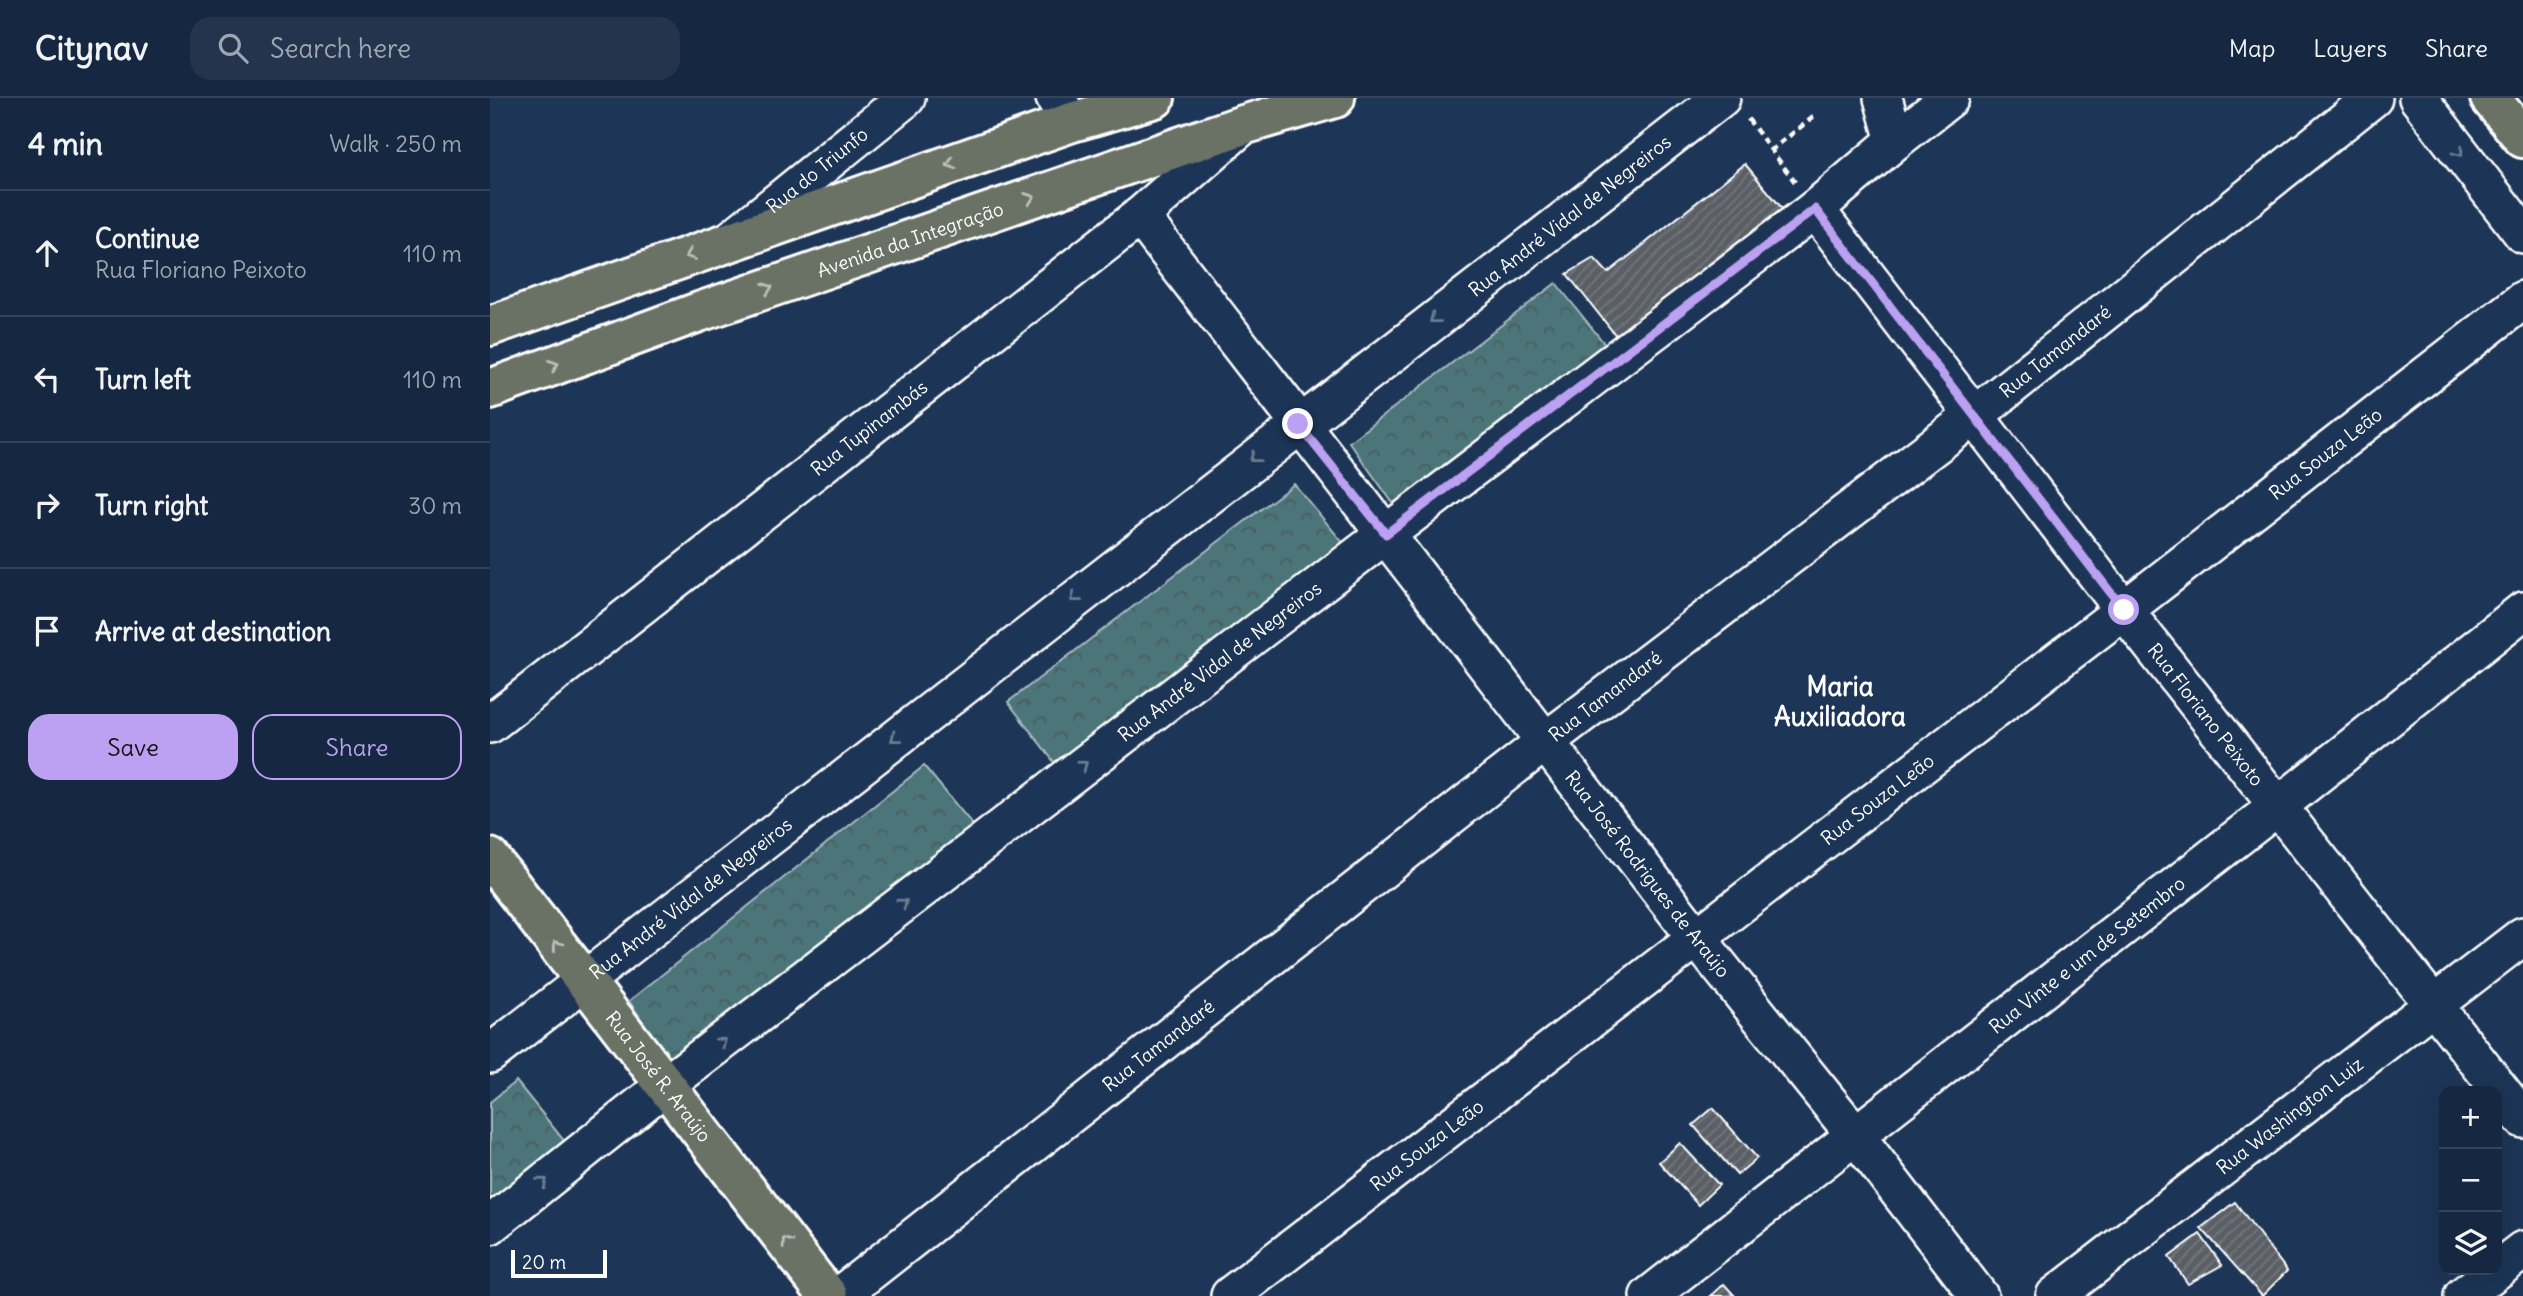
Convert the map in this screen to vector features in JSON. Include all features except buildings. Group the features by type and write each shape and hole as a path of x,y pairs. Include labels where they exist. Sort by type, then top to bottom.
{"main road":[{"path":"490,326 730,241 1063,110 1156,98"},
{"name":"Avenida da Integração","path":"490,389 696,313 1243,125 1335,98"},
{"path":"2490,98 2523,138"},
{"name":"Rua José R. Araújo","path":"490,858 828,1296"}],"street":[{"name":"Rua do Triunfo","path":"730,241 906,98"},
{"path":"1883,98 1895,141"},
{"name":"Rua André Vidal de Negreiros","path":"490,1225 667,1084 1815,209 1951,98"},
{"name":"Rua Tamandaré","path":"839,1296 1546,741 1975,415 2374,98"},
{"path":"2417,98 2523,234"},
{"name":"Rua André Vidal de Negreiros","path":"490,1054 1298,424 1719,103"},
{"name":"Rua Tupinambás","path":"490,724 1140,216 1243,125"},
{"name":"Rua Floriano Peixoto","path":"1815,209 2124,610 2523,1119"},
{"name":"Rua José Rodrigues de Araújo","path":"1140,216 1696,937 1856,1136 1979,1296"},
{"name":"Rua Souza Leão","path":"1230,1296 2523,300"},
{"name":"Rua Vinte e um de Setembro","path":"1649,1296 2278,806 2523,611"},
{"name":"Rua Washington Luiz","path":"2055,1296 2523,936"},
{"path":"2463,1296 2523,1250"}],"path":[{"path":"1719,103 1770,151 1815,209"},
{"path":"1770,151 1816,115"}],"green space":[{"path":"1556,283 1612,353 1405,520 1349,442"},
{"path":"1294,484 1350,551 1068,780 1008,702"},
{"path":"924,766 987,842 680,1076 629,1001"},
{"path":"516,1081 578,1158 490,1226 490,1102"}],"district":[{"name":"Maria Auxiliadora","path":"1840,701"}],"route":[{"path":"1298,424 1386,534 1815,209 2124,610"}]}
